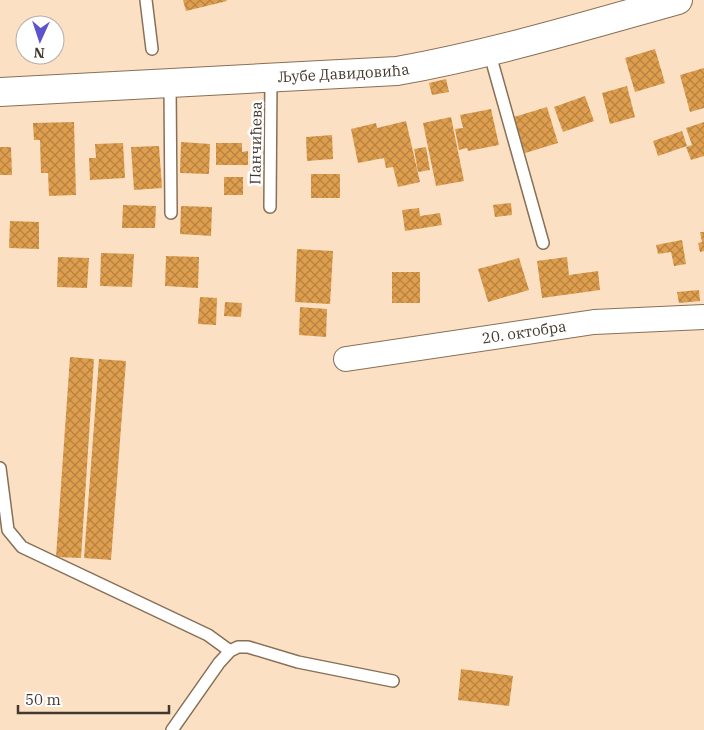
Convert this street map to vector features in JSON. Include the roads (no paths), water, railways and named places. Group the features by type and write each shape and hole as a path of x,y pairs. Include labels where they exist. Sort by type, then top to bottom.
{"main road":[{"name":"Љубе Давидовића","path":"0,92 397,70 489,51 678,0"}],"street":[{"name":"20. октобра","path":"346,359 594,322 704,317"}],"lane":[{"path":"146,0 152,49"},
{"path":"489,51 543,242"},
{"name":"Панчићева","path":"270,207 271,78"},
{"path":"170,84 171,213"},
{"path":"0,468 8,530 22,547 208,635 230,651"},
{"path":"172,730 230,651 238,647 248,647 298,662 393,681"}]}
